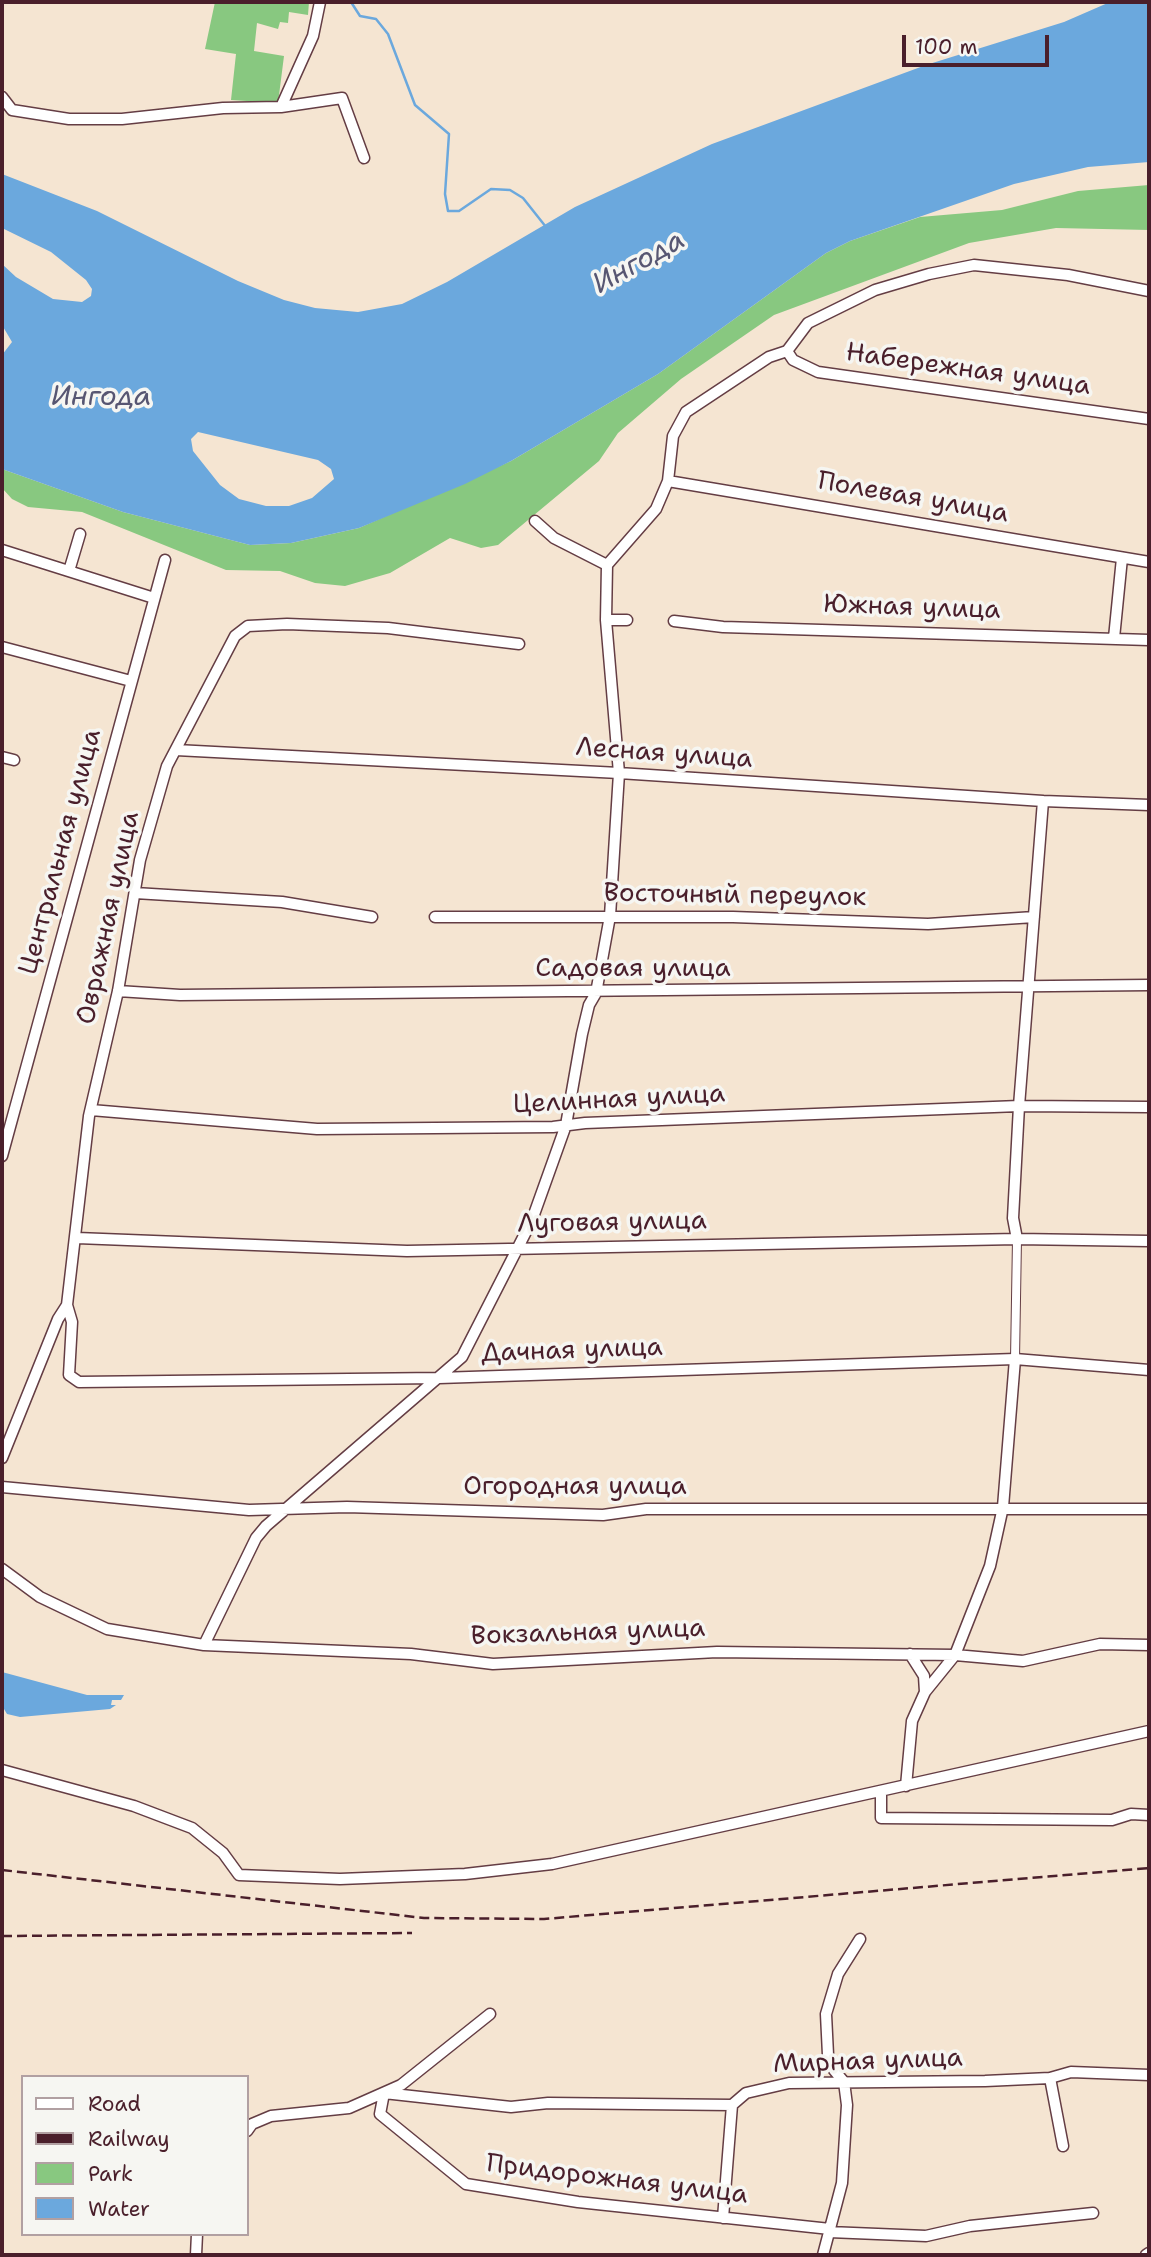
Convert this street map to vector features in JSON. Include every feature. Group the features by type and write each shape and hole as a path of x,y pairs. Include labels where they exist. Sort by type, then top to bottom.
{"street":[{"path":"281,107 313,36 320,2"},
{"path":"2,97 12,110 69,119 122,119 223,108 281,107 342,99 365,158"},
{"path":"204,1645 256,1538 461,1357 532,1220 566,1125 582,1034 589,1005 596,993 610,916 619,773 606,620 607,565 656,509 668,481 673,436 686,412 769,357 787,351 808,323 875,290 929,274 974,265 1068,275 1149,291"},
{"name":"Набережная улица","path":"787,351 793,360 818,372 1149,419"},
{"name":"Полевая улица","path":"668,481 1149,562"},
{"path":"535,521 554,538 607,565"},
{"path":"69,571 80,534"},
{"path":"2,550 154,598"},
{"path":"1114,638 1122,558"},
{"name":"Центральная улица","path":"2,1156 165,560"},
{"path":"606,620 627,620"},
{"name":"Южная улица","path":"674,621 723,627 1149,640"},
{"name":"Овражная улица","path":"2,1458 58,1319 67,1305 91,1110 118,991 139,860 167,766 235,636 248,626 287,624 388,628 519,644"},
{"path":"2,646 131,681"},
{"name":"Лесная улица","path":"176,750 1149,805"},
{"path":"2,757 14,760"},
{"path":"906,1786 909,1736 925,1692 955,1655 990,1566 1003,1507 1015,1359 1017,1239 1013,1218 1019,1106 1043,801"},
{"path":"135,893 282,902 372,917"},
{"name":"Восточный переулок","path":"435,917 610,916 928,924 1034,917"},
{"name":"Садовая улица","path":"118,991 180,995 596,993 1149,985"},
{"name":"Целинная улица","path":"91,1110 317,1129 566,1125 1019,1106 1149,1107"},
{"name":"Луговая улица","path":"77,1238 393,1251 1017,1239 1149,1241"},
{"name":"Дачная улица","path":"67,1305 72,1322 69,1375 79,1382 439,1378 1015,1359 1149,1370"},
{"name":"Огородная улица","path":"2,1487 248,1510 347,1507 603,1515 646,1509 1003,1507 1149,1510"},
{"name":"Вокзальная улица","path":"2,1569 40,1597 107,1629 204,1645 411,1654 493,1664 717,1653 955,1655 1023,1661 1100,1644 1149,1645"},
{"path":"910,1654 924,1676 925,1692"},
{"path":"2,1770 134,1806 192,1828 223,1853 239,1875 340,1879 465,1874 552,1864 1149,1731"},
{"path":"881,1791 881,1818 1112,1820 1131,1814 1149,1815"},
{"path":"824,2255 842,2183 847,2105 844,2082 834,2070 828,2055 826,2014 838,1974 859,1939"},
{"path":"248,2130 252,2124 271,2116 349,2108 401,2085 490,2014"},
{"name":"Мирная улица","path":"384,2093 511,2107 548,2103 732,2105 746,2093 789,2083 1050,2078 1071,2072 1149,2075"},
{"path":"1050,2078 1063,2146"},
{"name":"Придорожная улица","path":"384,2093 380,2114 466,2184 578,2202 830,2230 926,2236 970,2226 1094,2213"},
{"path":"723,2218 732,2105"},
{"path":"196,2255 197,2236"}],"green space":[{"path":"215,2 309,2 308,15 289,12 288,23 280,22 278,29 257,23 254,51 284,56 278,103 231,100 236,54 205,49"},
{"path":"1149,185 1149,230 1056,228 969,243 774,315 681,379 618,433 599,461 498,545 481,548 450,538 390,573 345,586 315,583 280,571 226,570 82,512 28,507 12,499 2,488 2,469 123,512 250,545 291,543 359,528 511,461 658,374 826,253 850,241 920,217 1002,210 1078,191"}],"water":[{"name":"Ингода","path":"1110,2 1149,2 1149,162 1088,167 1014,184 850,241 826,253 658,374 511,461 465,484 359,528 291,543 250,545 123,512 2,469 2,355 12,342 2,325 2,264 16,277 53,299 82,302 91,296 92,289 86,280 51,252 2,228 2,174 97,211 238,281 284,300 315,308 358,312 402,304 447,282 575,207 712,144 926,65 1064,22","holes":["198,432 318,460 331,469 334,479 312,498 289,506 266,506 239,499 220,485 193,451 191,439"]},
{"path":"2,1672 87,1695 124,1695 121,1700 112,1700 111,1705 116,1705 110,1709 20,1717 7,1714 4,1709"}],"waterway":[{"path":"351,2 360,16 376,19 388,34 415,105 449,134 445,194 448,211 459,211 491,189 510,190 523,198 546,227"}],"railway":[{"path":"2,1870 424,1918 544,1919 1149,1868"},
{"path":"2,1936 412,1933"}]}
